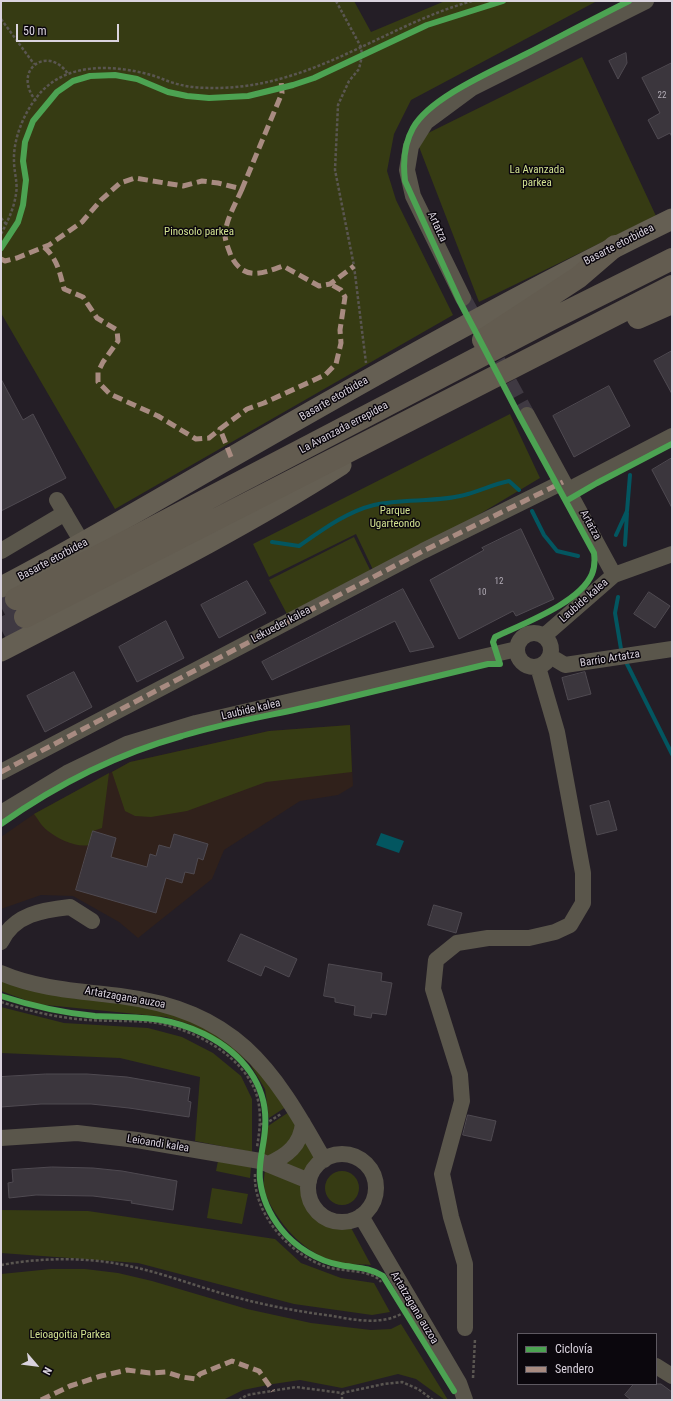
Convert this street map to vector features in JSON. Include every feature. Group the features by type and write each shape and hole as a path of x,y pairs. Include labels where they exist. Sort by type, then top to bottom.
{"highway":[{"path":"360,419 579,277 616,246"},
{"name":"La Avanzada errepidea","path":"10,592 360,419 672,259"},
{"name":"La Avanzada errepidea","path":"10,592 419,414 672,286"},
{"path":"482,382 574,347 672,304"}],"main road":[{"name":"Basarte etorbidea","path":"10,592 83,544 368,379 616,246 672,219"},
{"path":"1,651 188,554 284,501 419,414"}],"street":[{"path":"463,298 413,196 408,170 411,146 426,122 472,88 646,1"},
{"path":"526,415 614,575"},
{"name":"Lekueder kalea","path":"1,772 423,551 672,436"},
{"path":"1,551 61,507 83,544"},
{"name":"Laubide kalea","path":"544,636 614,575 672,554"},
{"path":"534,632 544,636 551,645 550,656 547,661 538,667 532,667 523,663 517,649 518,644 524,636 534,632"},
{"name":"Laubide kalea","path":"1,813 67,773 127,744 196,723 517,649"},
{"name":"Barrio Artatza","path":"550,656 564,666 672,649"},
{"path":"465,1328 465,1264 451,1217 442,1174 462,1101 460,1075 433,989 436,960 457,943 488,938 529,938 555,932 570,925 583,903 583,873 557,732 538,667"},
{"path":"1,942 18,920 40,911 70,907 92,921"},
{"name":"Artatzagana auzoa","path":"1,973 51,987 144,999 190,1013 216,1026 246,1048 264,1065 293,1107 324,1160"},
{"path":"264,1162 289,1152 295,1146 302,1131 303,1123"},
{"name":"Leioandi kalea","path":"1,1138 77,1134 137,1140 264,1162 310,1181"},
{"path":"336,1155 350,1155 362,1160 371,1170 376,1182 376,1195 370,1207 361,1216 352,1221 342,1222 323,1216 311,1200 309,1191 310,1181 317,1165 324,1160 336,1155"},
{"name":"Artatzagana auzoa","path":"361,1216 459,1383 465,1400"},
{"path":"657,1367 672,1376"}],"path":[{"path":"336,1 361,47 362,56 359,69 349,81 338,105 335,170 345,212 368,379"},
{"path":"1,234 13,209 17,192 14,160 17,138 25,116 42,92 57,78 68,74 97,68 118,68 152,75 174,83 194,87 240,87 265,83 310,71 413,22 472,1"},
{"path":"1,19 34,64"},
{"path":"376,48 402,36"},
{"path":"352,61 369,52"},
{"path":"36,100 29,92 27,83 27,75 34,64 44,60 55,61 64,68 68,74"},
{"path":"109,75 137,79"},
{"path":"1,218 6,224"},
{"path":"1,996 27,1004 64,1012 96,1016 151,1017 169,1020 194,1030 224,1047 250,1070 262,1093 264,1162 260,1179 263,1197 271,1214 292,1240 313,1255 327,1262 368,1268 383,1276 388,1283"},
{"path":"263,1124 293,1107"},
{"path":"1,1265 51,1260 84,1260 118,1264 152,1271 247,1300 311,1313 371,1320 391,1319 404,1312"},
{"path":"465,1328 475,1335 473,1381"},
{"path":"239,1400 247,1396 296,1387 342,1393 384,1384 402,1382 418,1389 433,1400"},
{"path":"342,1393 342,1400"}],"shaded area":[{"path":"350,725 353,786 338,795 300,801 224,850 212,879 138,938 119,922 73,896 41,895 1,909 1,837 34,814 130,762 269,731"}],"green space":[{"name":"Pinosolo parkea","path":"1,1 354,1 371,32 445,1 597,1 411,100 394,134 387,171 396,200 453,315 115,509 1,313"},
{"name":"La Avanzada parkea","path":"582,57 656,216 479,302 416,139"},
{"name":"Parque Ugarteondo","path":"510,414 540,478 376,576 356,534 269,577 253,544"},
{"path":"354,537 371,572 288,616 269,580"},
{"path":"350,725 352,772 266,782 187,811 151,817 135,816 125,811 112,772 130,762 269,731"},
{"path":"109,773 102,828 93,831 89,845 84,846 73,844 57,837 44,827 34,814"},
{"path":"1,977 144,1003 223,1033 289,1105 269,1118 265,1089 250,1064 224,1042 189,1024 166,1017 36,1004 1,991"},
{"path":"1,1007 64,1023 148,1028 182,1037 213,1053 241,1076 252,1099 252,1152 195,1141 200,1077 120,1058 1,1053"},
{"path":"292,1110 300,1124 293,1145 263,1159 268,1126"},
{"path":"305,1133 321,1158 313,1166 308,1176 276,1164"},
{"path":"218,1161 251,1167 250,1178 216,1171"},
{"path":"266,1167 306,1183 309,1202 312,1209 322,1218 349,1224 371,1265 335,1262 324,1258 304,1246 280,1221 268,1200 264,1185"},
{"path":"345,1171 352,1173 357,1178 359,1188 357,1198 352,1203 339,1205 332,1203 327,1198 325,1185 327,1178 332,1173"},
{"path":"212,1188 248,1194 242,1224 207,1218"},
{"path":"1,1210 88,1211 275,1239 301,1263 341,1278 374,1283 390,1312 372,1315 294,1304 138,1263 1,1253"},
{"name":"Leioagoitia Parkea","path":"51,1269 85,1269 118,1273 152,1281 247,1309 311,1323 371,1330 391,1329 401,1324 448,1400 445,1400 416,1379 398,1374 342,1388 300,1380 273,1384 243,1390 223,1400 1,1400 1,1274"}],"water":[{"path":"381,833 404,841 399,853 376,845"}],"building":[{"path":"626,53 627,63 618,79 609,61"},
{"path":"672,63 672,137 670,133 658,139 648,120 660,113 642,78"},
{"path":"672,351 672,394 654,361"},
{"path":"1,379 23,420 33,414 66,478 1,511"},
{"path":"609,386 630,426 574,457 553,416"},
{"path":"672,458 672,508 652,470"},
{"path":"521,529 554,599 516,616 513,611 459,639 430,580 484,550 482,548"},
{"path":"247,581 266,613 219,638 201,605"},
{"path":"403,589 434,647 410,652 395,621 272,680 262,662"},
{"path":"649,592 670,606 655,628 634,614"},
{"path":"166,621 184,658 137,682 119,647"},
{"path":"74,672 92,707 45,732 27,696"},
{"path":"585,672 591,694 568,700 562,678"},
{"path":"609,801 617,830 597,835 590,806"},
{"path":"93,831 116,838 111,857 147,867 150,854 156,856 159,845 170,848 174,834 208,844 203,860 198,858 194,874 185,872 182,883 166,878 156,913 76,890"},
{"path":"434,905 462,913 456,933 428,925"},
{"path":"241,934 297,959 289,977 265,966 261,976 228,961"},
{"path":"329,964 382,973 381,981 392,983 386,1015 372,1013 371,1018 354,1015 355,1006 335,1002 335,998 324,996"},
{"path":"46,1074 87,1074 127,1077 190,1088 188,1101 191,1102 189,1117 91,1104 41,1104 1,1107 1,1077"},
{"path":"468,1115 496,1121 491,1141 463,1135"},
{"path":"52,1167 93,1168 122,1171 177,1181 173,1210 131,1203 132,1201 93,1196 36,1195 9,1198 8,1183 13,1182 12,1170"},
{"path":"661,1384 672,1392 672,1400 631,1400 625,1395 633,1385"}],"waterway":[{"path":"616,535 627,511 630,475"},
{"path":"272,542 299,546 344,517 374,505 457,497 509,481 519,490"},
{"path":"532,511 544,535 557,551 578,556"},
{"path":"625,545 627,513"},
{"path":"618,597 615,613 621,649"},
{"path":"627,664 672,754"}],"tunnel":[{"path":"463,298 527,415"},
{"path":"1,607 16,599"},
{"path":"1,629 25,617"}],"marked path":[{"path":"1,259 5,261 17,258 49,245 82,222 101,200 120,183 135,178 183,186 202,181 242,189 282,93 281,79"},
{"path":"242,189 229,217 225,235 226,243 231,256 236,264 242,269 247,272 260,273 283,266 319,286 330,284 354,266"},
{"path":"44,247 55,261 64,289 83,297 97,318 117,330 118,341 103,362 98,372 98,382 110,394 158,416 196,439 209,438 220,429"},
{"path":"231,457 220,429 247,409 264,403 325,375 336,364 341,343 340,330 345,297 341,290 330,284"},
{"path":"1,772 423,551 563,482"},
{"path":"41,1400 70,1386 101,1376 127,1370 150,1373 166,1372 182,1377 196,1379 200,1374 232,1361 259,1371 273,1391"}],"cycle path":[{"path":"1,248 18,222 23,205 26,180 23,161 25,142 33,121 57,92 73,81 90,76 115,75 137,79 168,92 187,96 209,98 248,96 293,85 314,78 427,25 503,1"},
{"name":"Artatza","path":"1,824 43,796 88,772 111,761 158,743 199,731 321,704 488,664 500,664 493,642 495,637 549,612 576,594 585,584 594,569 594,553 520,417 460,302 405,181 404,161 406,147 413,128 421,117 448,95 481,76 629,1"},
{"path":"566,501 672,444"},
{"path":"1,996 36,1006 71,1013 163,1020 176,1023 204,1034 230,1051 250,1072 262,1098 265,1113 265,1129 260,1167 260,1180 265,1200 277,1224 293,1242 315,1257 340,1265 367,1269 383,1276 454,1391"}]}
